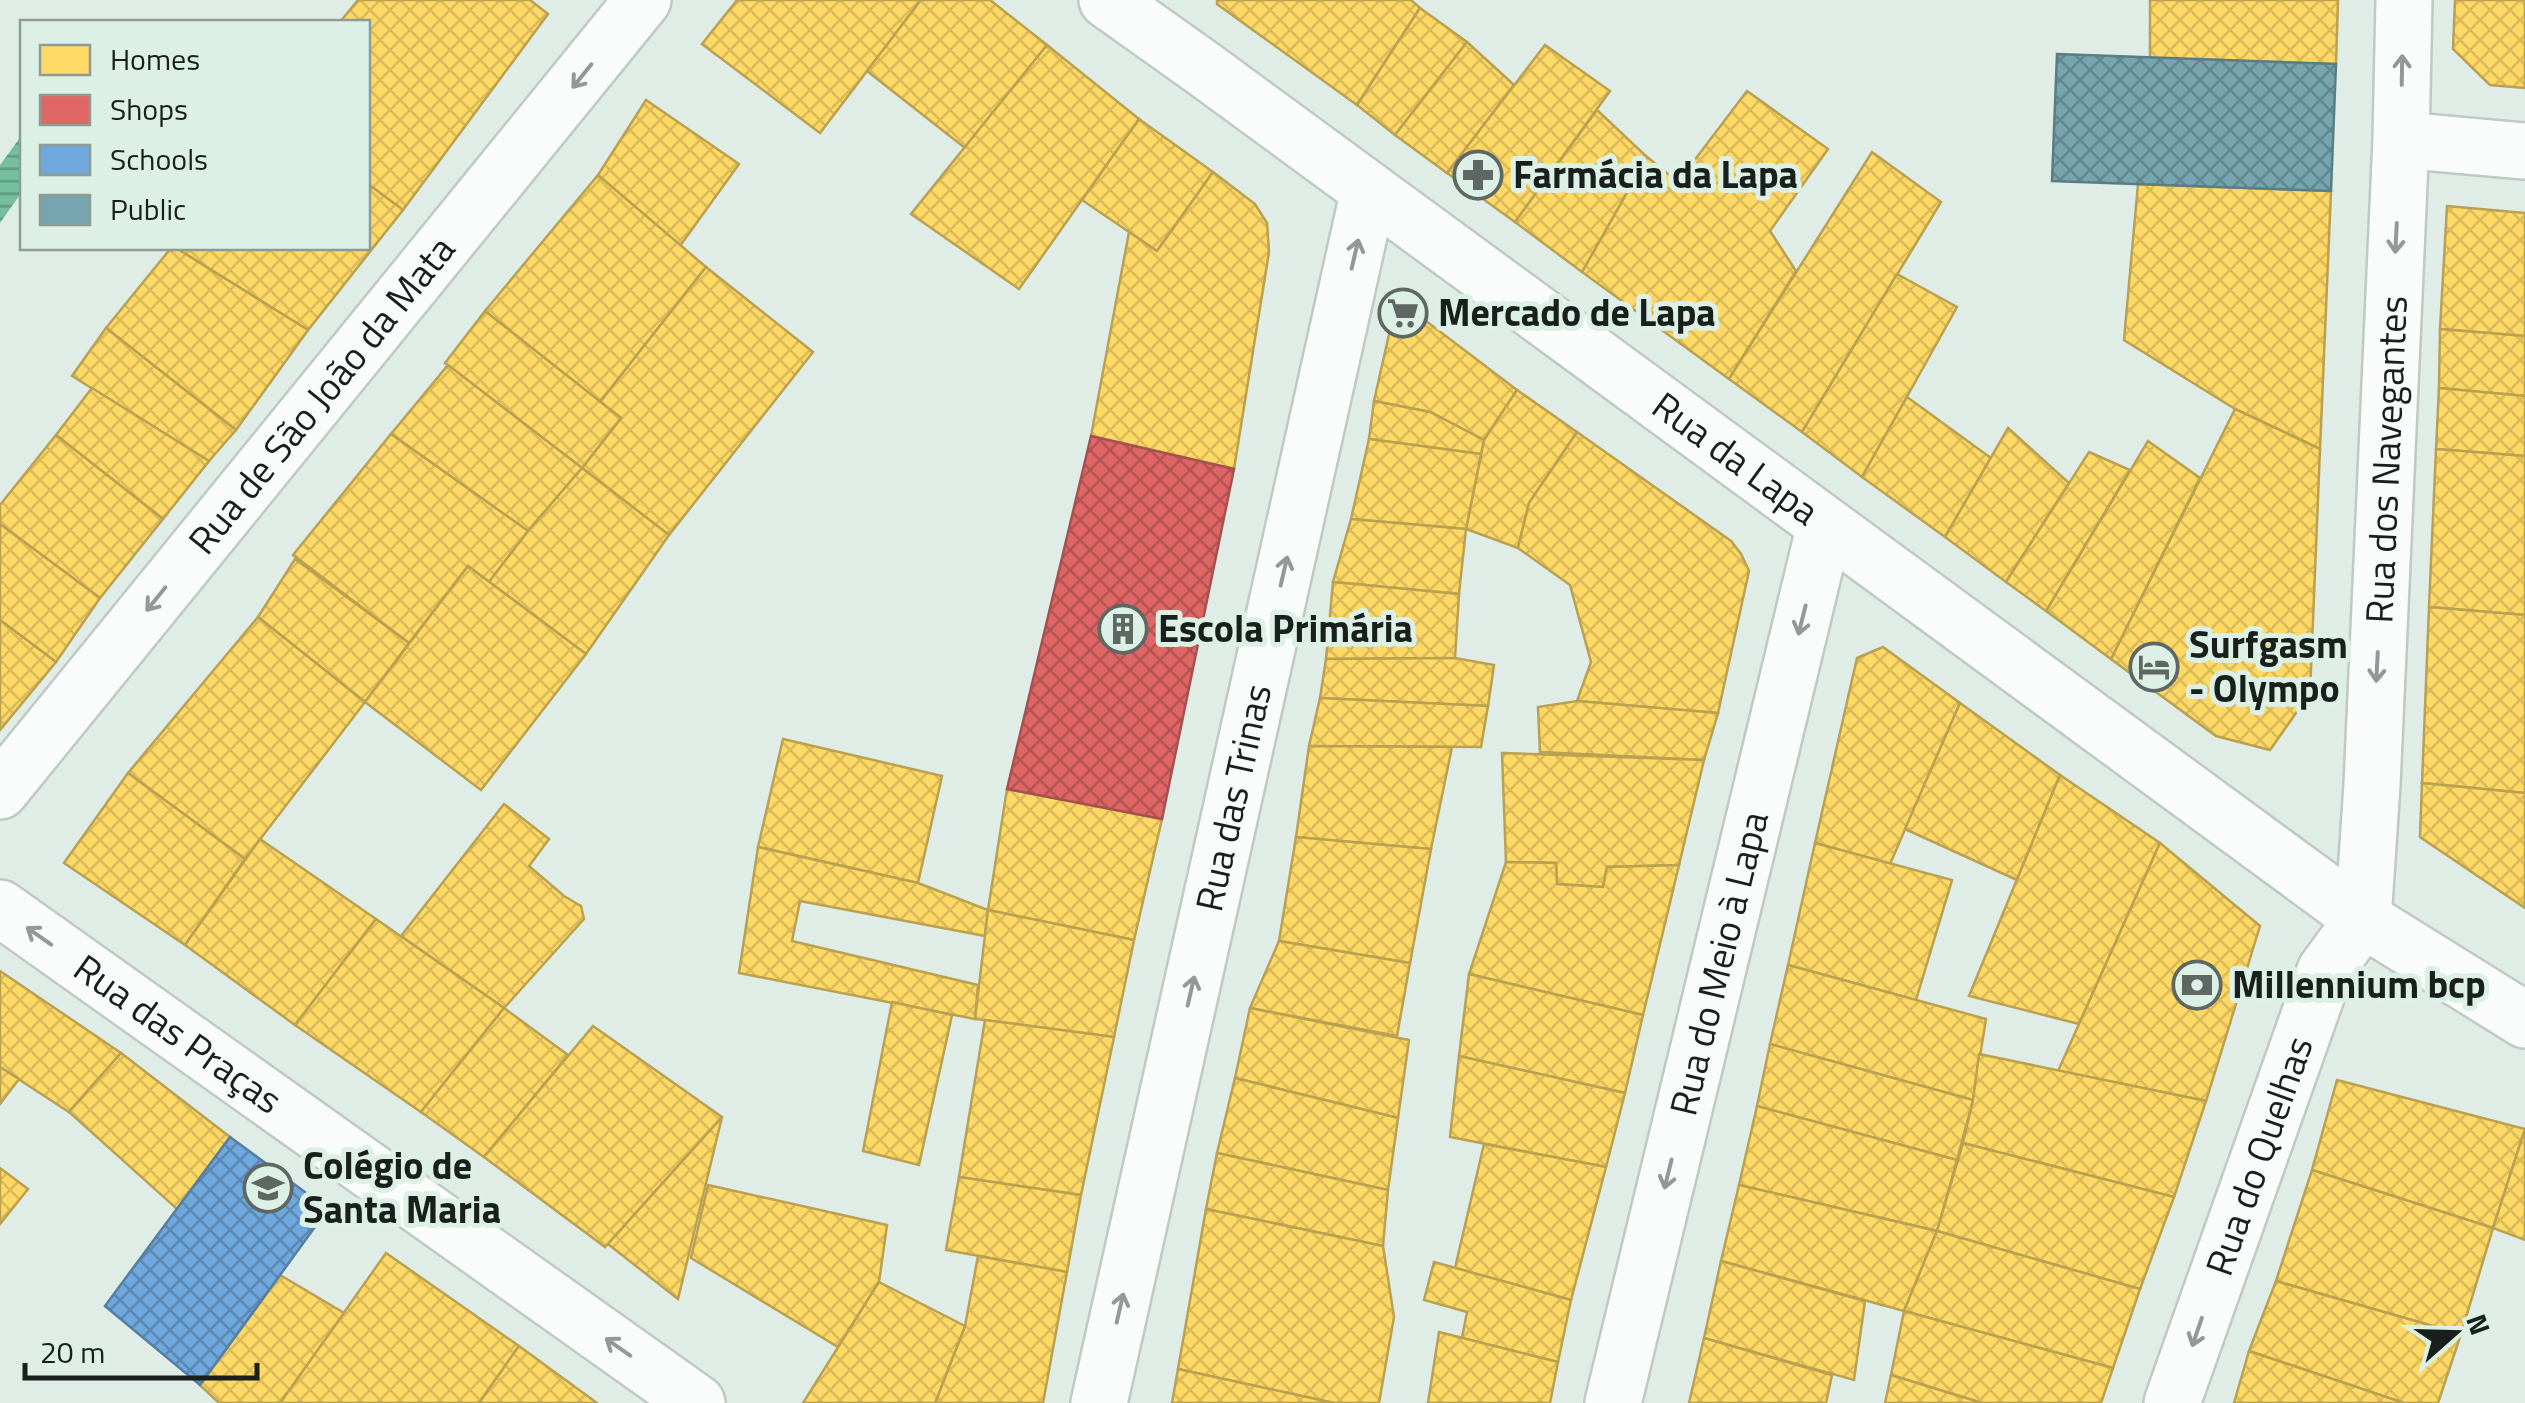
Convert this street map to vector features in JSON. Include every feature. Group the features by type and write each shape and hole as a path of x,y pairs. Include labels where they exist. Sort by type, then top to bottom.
{"street":[{"name":"Rua de São João da Mata","path":"0,791 643,0"},
{"name":"Rua da Lapa","path":"1106,0 2363,919 2525,1020"},
{"path":"1148,0 1162,30 1204,69"},
{"name":"Rua dos Navegantes","path":"2363,919 2372,786 2404,0"},
{"path":"2400,140 2525,151"},
{"name":"Rua das Trinas","path":"1099,1403 1369,190"},
{"name":"Rua do Meio à Lapa","path":"1613,1403 1825,525"},
{"name":"Rua das Praças","path":"0,908 698,1403"},
{"name":"Rua do Quelhas","path":"2172,1403 2325,971 2363,919"}],"shaded area":[{"path":"20,138 20,195 0,223 0,165"}],"building: Homes":[{"path":"358,0 530,0 548,14 403,210 370,185 370,20 342,20"},
{"path":"737,0 921,0 820,133 702,44"},
{"path":"921,0 990,0 1047,45 965,148 867,71"},
{"path":"1217,0 1411,0 1420,8 1357,105 1217,4"},
{"path":"2150,0 2338,0 2336,64 2150,58"},
{"path":"2455,0 2525,0 2525,88 2490,85 2453,49"},
{"path":"1420,8 1467,42 1395,135 1357,105"},
{"path":"1467,42 1514,85 1447,173 1395,135"},
{"path":"1047,45 1139,119 1019,289 911,214"},
{"path":"1545,45 1610,91 1515,222 1447,173"},
{"path":"1747,91 1828,149 1770,231 1796,271 1729,379 1582,272 1647,157 1678,182"},
{"path":"646,100 739,164 680,246 598,175"},
{"path":"1597,110 1647,157 1582,272 1515,222"},
{"path":"1139,119 1213,172 1157,251 1082,200"},
{"path":"1872,152 1941,202 1802,432 1729,379"},
{"path":"1213,172 1255,204 1267,223 1269,252 1234,469 1091,436 1129,232 1157,251"},
{"path":"598,175 706,267 600,402 485,311"},
{"path":"2138,184 2331,191 2320,449 2235,409 2124,340"},
{"path":"370,185 403,210 308,330 179,250 370,250"},
{"path":"2447,206 2525,213 2525,336 2440,329"},
{"path":"169,250 179,250 308,330 236,430 106,328"},
{"path":"706,267 813,352 669,535 582,468 621,418 600,402"},
{"path":"1897,274 1957,307 1862,477 1802,432"},
{"path":"1397,299 1517,390 1484,440 1430,412 1374,401"},
{"path":"485,311 621,418 582,468 445,363"},
{"path":"106,328 236,430 209,461 72,376"},
{"path":"2440,329 2525,336 2525,396 2439,388"},
{"path":"448,365 582,468 528,531 391,434"},
{"path":"92,388 209,461 163,519 56,435"},
{"path":"2439,388 2525,396 2525,456 2436,449"},
{"path":"1517,390 1577,432 1529,503 1518,548 1466,529 1484,440"},
{"path":"1907,397 1991,458 1945,537 1862,477"},
{"path":"1374,401 1430,412 1484,440 1481,454 1369,439"},
{"path":"2235,409 2320,449 2310,693 2270,750 2216,736 2111,659"},
{"path":"2008,428 2069,483 2006,582 1945,537"},
{"path":"1577,432 1731,541 1741,554 1749,571 1718,713 1577,701 1591,662 1570,585 1518,548 1529,503"},
{"path":"391,434 528,531 489,582 468,566 409,643 293,555"},
{"path":"56,435 163,519 100,598 0,524 0,505"},
{"path":"1369,439 1481,454 1466,529 1351,519"},
{"path":"2148,441 2200,478 2111,659 2046,611"},
{"path":"2436,449 2525,456 2525,615 2429,607"},
{"path":"2089,452 2130,470 2046,611 2006,582"},
{"path":"582,468 669,535 586,654 489,582"},
{"path":"1351,519 1466,529 1459,594 1333,582"},
{"path":"0,524 100,598 56,662 0,620"},
{"path":"295,559 409,643 365,702 258,617"},
{"path":"468,566 586,654 481,790 365,702"},
{"path":"1333,582 1459,594 1455,658 1326,659"},
{"path":"2429,607 2525,615 2525,793 2422,783"},
{"path":"258,617 365,702 245,859 128,773"},
{"path":"0,620 56,662 0,730"},
{"path":"1883,647 1960,703 1890,864 1815,843 1857,658"},
{"path":"1455,658 1494,665 1488,706 1320,698 1326,659"},
{"path":"1320,698 1488,706 1481,747 1309,746"},
{"path":"1577,701 1718,713 1704,760 1540,752 1538,707"},
{"path":"1960,703 2060,775 2017,880 1905,829"},
{"path":"783,739 942,776 918,883 758,847"},
{"path":"1309,746 1452,747 1431,849 1296,837"},
{"path":"1502,753 1704,760 1679,865 1607,867 1603,887 1557,884 1556,863 1506,862"},
{"path":"128,773 245,859 185,945 64,863"},
{"path":"2060,775 2160,843 2079,1024 1969,996"},
{"path":"2422,783 2525,793 2525,908 2420,837"},
{"path":"1007,789 1162,819 1134,940 988,910"},
{"path":"504,804 549,839 529,866 581,906 584,919 504,1008 401,936"},
{"path":"1296,837 1431,849 1410,963 1279,941"},
{"path":"260,839 376,919 295,1025 185,945"},
{"path":"1815,843 1952,880 1916,1000 1788,965"},
{"path":"2160,843 2260,926 2206,1101 2058,1071"},
{"path":"758,847 918,883 988,910 985,936 800,901 792,941 978,985 975,1019 739,973"},
{"path":"1506,862 1556,863 1557,884 1603,887 1607,867 1679,865 1643,1015 1469,974"},
{"path":"988,910 1134,940 1114,1037 975,1019"},
{"path":"376,919 504,1008 421,1112 295,1025"},
{"path":"1279,941 1410,963 1397,1036 1250,1008"},
{"path":"1788,965 1986,1019 1973,1100 1770,1044"},
{"path":"0,971 121,1053 69,1112 0,1067"},
{"path":"1469,974 1643,1015 1625,1093 1459,1056"},
{"path":"892,1002 952,1015 919,1165 863,1151"},
{"path":"504,1008 568,1055 484,1157 421,1112"},
{"path":"1250,1008 1409,1040 1398,1118 1235,1078"},
{"path":"985,1020 1114,1037 1081,1195 959,1177"},
{"path":"593,1026 722,1117 605,1247 484,1157"},
{"path":"1770,1044 1973,1100 1957,1160 1757,1106"},
{"path":"121,1053 230,1137 177,1209 69,1112"},
{"path":"1979,1054 2206,1101 2174,1197 1963,1143"},
{"path":"1459,1056 1625,1093 1606,1167 1450,1137"},
{"path":"0,1067 19,1079 0,1104"},
{"path":"1235,1078 1398,1118 1388,1190 1217,1153"},
{"path":"2337,1080 2525,1129 2493,1228 2312,1170"},
{"path":"1757,1106 1957,1160 1937,1231 1739,1185"},
{"path":"722,1117 678,1299 608,1244"},
{"path":"2525,1129 2525,1240 2493,1228"},
{"path":"1963,1143 2174,1197 2140,1289 1937,1231"},
{"path":"1484,1144 1606,1167 1571,1300 1455,1268"},
{"path":"1217,1153 1388,1190 1383,1246 1206,1209"},
{"path":"0,1168 28,1189 0,1224"},
{"path":"2312,1170 2493,1228 2461,1334 2276,1281"},
{"path":"959,1177 1081,1195 1067,1272 946,1250"},
{"path":"708,1185 887,1225 879,1282 838,1347 691,1258"},
{"path":"1739,1185 1937,1231 1904,1311 1721,1261"},
{"path":"1206,1209 1383,1246 1394,1317 1379,1403 1334,1403 1178,1369"},
{"path":"1937,1231 2140,1289 2113,1368 1904,1311"},
{"path":"386,1253 519,1346 479,1403 280,1403"},
{"path":"978,1256 1067,1272 1043,1403 935,1403 965,1326"},
{"path":"1721,1261 1865,1301 1854,1380 1704,1338"},
{"path":"1434,1262 1571,1300 1558,1362 1462,1338 1467,1312 1424,1300"},
{"path":"280,1275 344,1313 280,1403 219,1403 200,1385"},
{"path":"2276,1281 2461,1334 2438,1403 2404,1403 2249,1351"},
{"path":"879,1282 965,1326 935,1403 803,1403"},
{"path":"1904,1311 2113,1368 2101,1403 1982,1403 1891,1375"},
{"path":"1439,1332 1558,1362 1550,1403 1428,1403"},
{"path":"1704,1338 1832,1375 1826,1403 1689,1403"},
{"path":"519,1346 597,1403 479,1403"},
{"path":"2249,1351 2404,1403 2234,1403"},
{"path":"1178,1369 1334,1403 1172,1403"},
{"path":"1891,1375 1982,1403 1885,1403"}],"building: Shops":[{"name":"Escola Primária","path":"1091,436 1234,469 1162,819 1007,789"}],"building: Schools":[{"path":"230,1137 328,1209 200,1385 105,1306"}],"building: Public":[{"path":"2057,54 2336,64 2331,191 2052,181"}],"place":[{"name":"Farmácia da Lapa","path":"1478,175"},
{"name":"Mercado de Lapa","path":"1403,313"},
{"name":"Escola Primária","path":"1123,629"},
{"name":"Surfgasm - Olympo","path":"2154,667"},
{"name":"Millennium bcp","path":"2197,985"},
{"name":"Colégio de Santa Maria","path":"268,1188"}]}
